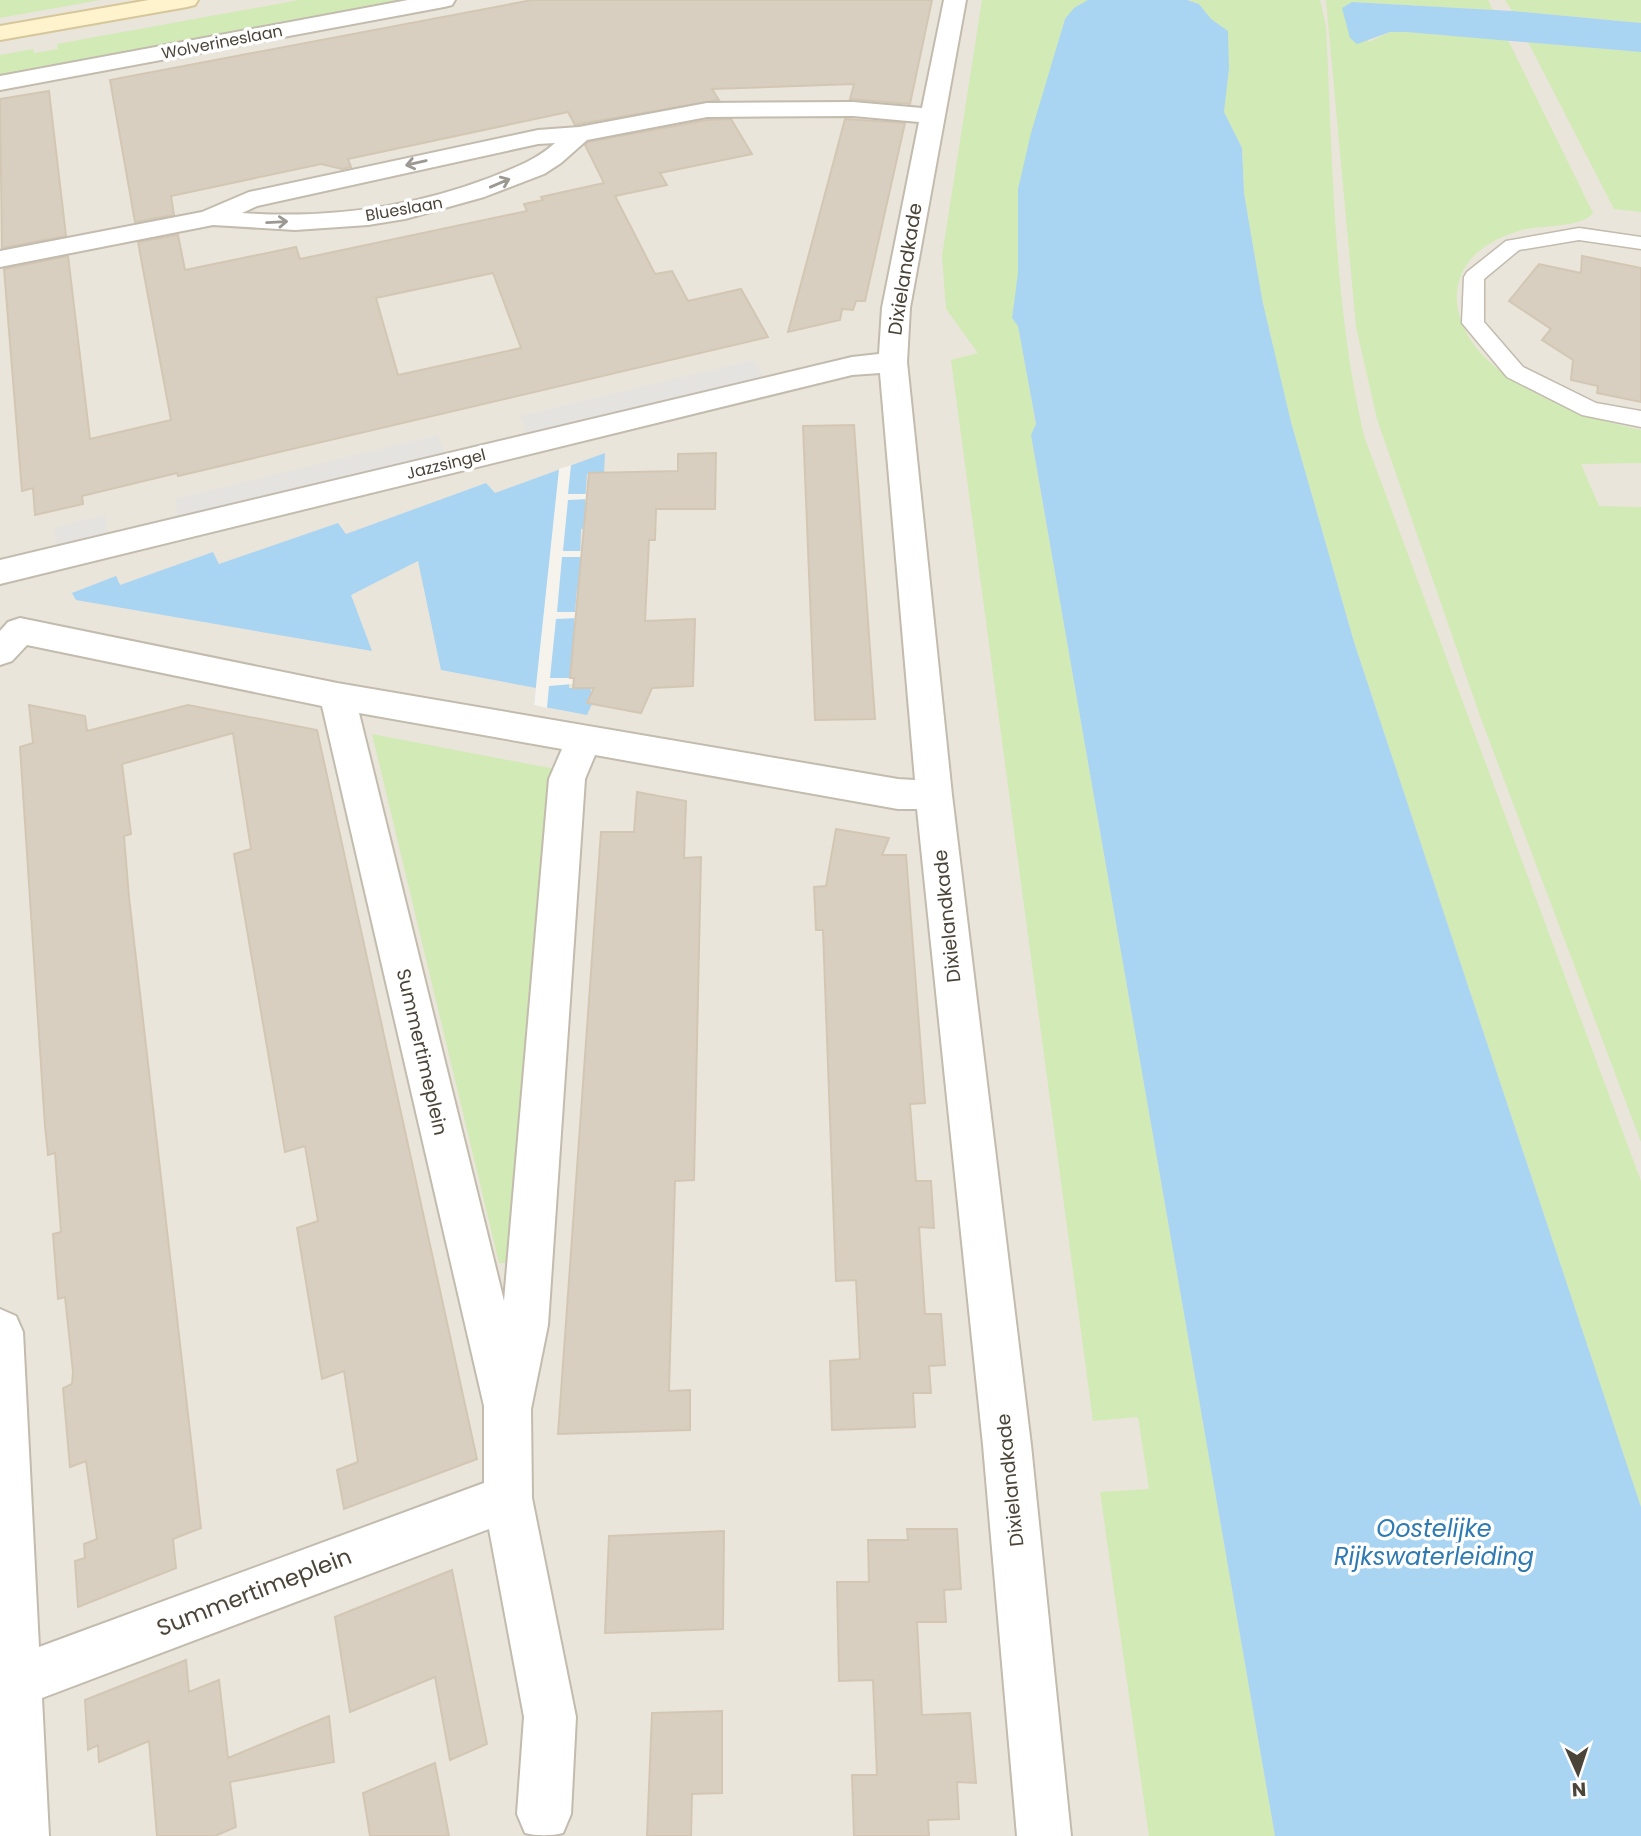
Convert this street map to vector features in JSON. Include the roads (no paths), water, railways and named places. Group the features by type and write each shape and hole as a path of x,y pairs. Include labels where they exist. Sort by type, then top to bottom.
{"street":[{"path":"0,33 187,0"},
{"name":"Wolverineslaan","path":"0,83 444,0"},
{"name":"Dixielandkade","path":"955,0 896,308 893,362 934,795 1007,1445 1044,1836"},
{"name":"Blueslaan","path":"0,258 209,218 249,200 526,140 579,134 707,110 853,109 932,117"},
{"name":"Blueslaan","path":"209,218 256,223 357,218 416,211 470,195 545,164 579,134"},
{"name":"Jazzsingel","path":"0,572 852,366 893,362"},
{"path":"10,641 898,794 934,795"},
{"name":"Summertimeplein","path":"337,696 507,1409"},
{"name":"Summertimeplein","path":"544,1814 550,1717 508,1497 507,1409 525,1325 567,779 584,741"},
{"path":"0,1332 7,1685 22,1836"},
{"name":"Summertimeplein","path":"7,1685 508,1497"}],"lane":[{"path":"1641,243 1579,234 1513,245 1474,277 1473,323 1515,372 1590,410 1641,419"}],"water":[{"name":"Oostelijke Rijkswaterleiding","path":"1088,0 1187,0 1199,4 1211,19 1228,31 1229,69 1224,112 1242,148 1244,193 1262,299 1291,422 1354,642 1641,1507 1641,1836 1275,1836 1031,435 1036,424 1018,326 1012,318 1018,273 1018,189 1031,133 1065,19 1074,8"},
{"path":"1352,2 1512,11 1641,23 1641,52 1406,32 1390,32 1357,44 1350,38 1342,8"},
{"path":"605,453 604,473 587,474 585,502 601,502 599,528 581,529 580,560 596,560 594,589 577,589 574,622 591,623 589,653 572,654 569,688 591,688 591,702 587,704 592,704 587,715 534,705 536,688 441,670 418,561 351,595 372,651 76,600 72,593 116,576 120,585 213,552 219,564 338,523 346,534 486,483 495,493"}]}
